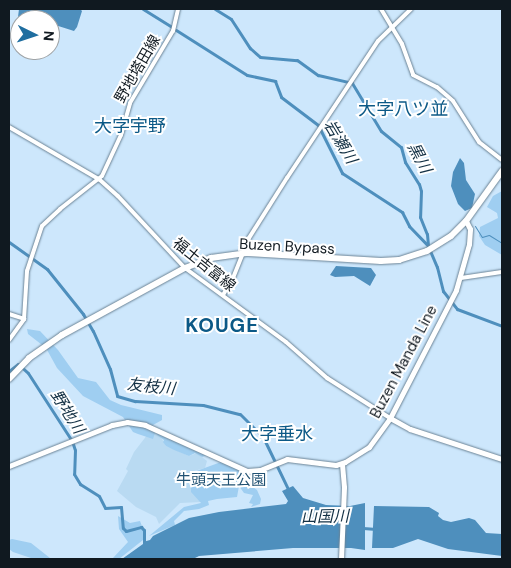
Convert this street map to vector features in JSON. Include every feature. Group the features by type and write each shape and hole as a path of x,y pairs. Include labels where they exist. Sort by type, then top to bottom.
{"highway":[{"path":"467,222 502,171"},
{"path":"467,222 502,176"},
{"name":"Buzen Bypass","path":"9,380 38,351 186,269 242,254 370,264 399,261 434,248 467,222"},
{"name":"Buzen Bypass","path":"9,384 44,350 82,326"}],"main road":[{"name":"野地塔田線","path":"24,319 27,271 40,231 47,220 100,180 119,140 134,94 176,27 178,9"},
{"path":"381,9 402,44 413,75 437,87 453,101 479,142 502,160"},
{"path":"223,295 233,278 249,238 320,128 381,37 411,9"},
{"name":"福土吉富線","path":"9,127 100,180 118,196 186,269 302,354 327,378 390,418"},
{"name":"Buzen Manda Line","path":"342,464 369,447 390,418 461,278 469,244 467,222"},
{"path":"461,278 502,272"},
{"path":"9,314 24,319 9,340"},
{"path":"390,418 410,429 502,459"},
{"path":"9,466 112,424 136,423 168,435 240,469 251,472 287,459 342,464 344,502 341,557"}],"shaded area":[{"path":"151,430 158,432 166,446 189,456 197,453 207,461 205,468 194,471 192,491 201,502 180,503 159,524 156,517 136,507 117,491 128,471 126,469 134,452"}],"green space":[{"path":"502,191 502,255 485,245 479,236 480,227 498,218 497,213 487,207 493,196"},
{"path":"27,329 40,331 58,350 78,378 96,382 110,400 121,405 162,415 162,420 153,425 155,433 153,439 133,432 123,417 83,396 57,368 46,348 28,334"},
{"path":"158,432 207,455 202,457 195,453 189,456 174,450 166,446 163,442 164,440 157,435"},
{"name":"牛頭天王公園","path":"221,462 248,474 244,481 257,490 261,499 260,504 251,507 253,504 249,503 253,495 244,493 239,486 237,497 208,501 209,505 199,509 184,511 174,521 175,525 149,536 184,507 201,503 191,492 191,473"},
{"path":"118,516 130,523 140,521 145,534 143,540 119,559 112,559 128,542 119,529"},
{"path":"9,540 31,543 50,558 63,559 34,559 13,552 9,549"}],"water":[{"path":"80,9 82,11 74,31 60,27 60,10 19,10"},
{"path":"460,158 464,163 466,180 475,194 472,208 465,211 458,204 451,186 453,172"},
{"path":"336,266 371,268 376,275 370,286 354,276 335,277 330,275"},
{"path":"293,486 303,498 326,505 350,506 365,503 365,550 351,548 293,548 199,556 193,559 122,559 143,544 143,542 189,518 219,512 286,504 288,501 282,491"},
{"path":"374,506 429,507 439,513 438,516 443,520 451,522 469,518 475,520 486,533 502,534 502,556 448,549 418,539 393,548 372,548"}],"waterway":[{"name":"岩瀬川","path":"143,9 173,28"},
{"name":"黒川","path":"215,9 231,19 250,48 260,57 297,60 318,75 352,83 381,131 401,147 405,162 419,184 421,191 420,217 427,234 428,246 437,267 443,291 457,309 502,326"},
{"name":"岩瀬川","path":"176,30 247,75 275,81 281,97 318,125 342,173 402,212 409,226 428,246"},
{"path":"475,226 482,237 489,235 502,243"},
{"name":"友枝川","path":"9,242 47,269 83,314 110,369 117,396 135,401 203,405 240,414 263,437 289,491"},
{"name":"野地川","path":"9,371 18,364 28,373 72,441 75,450 74,474 80,484 99,496 105,508 121,507 123,528 126,531 141,527 144,530 144,546"},
{"name":"山国川","path":"363,528 376,529"}],"district":[{"name":"大字八ツ並","path":"403,109"},
{"name":"大字宇野","path":"130,126"},
{"name":"KOUGE","path":"222,325"},
{"name":"大字垂水","path":"277,434"}]}
